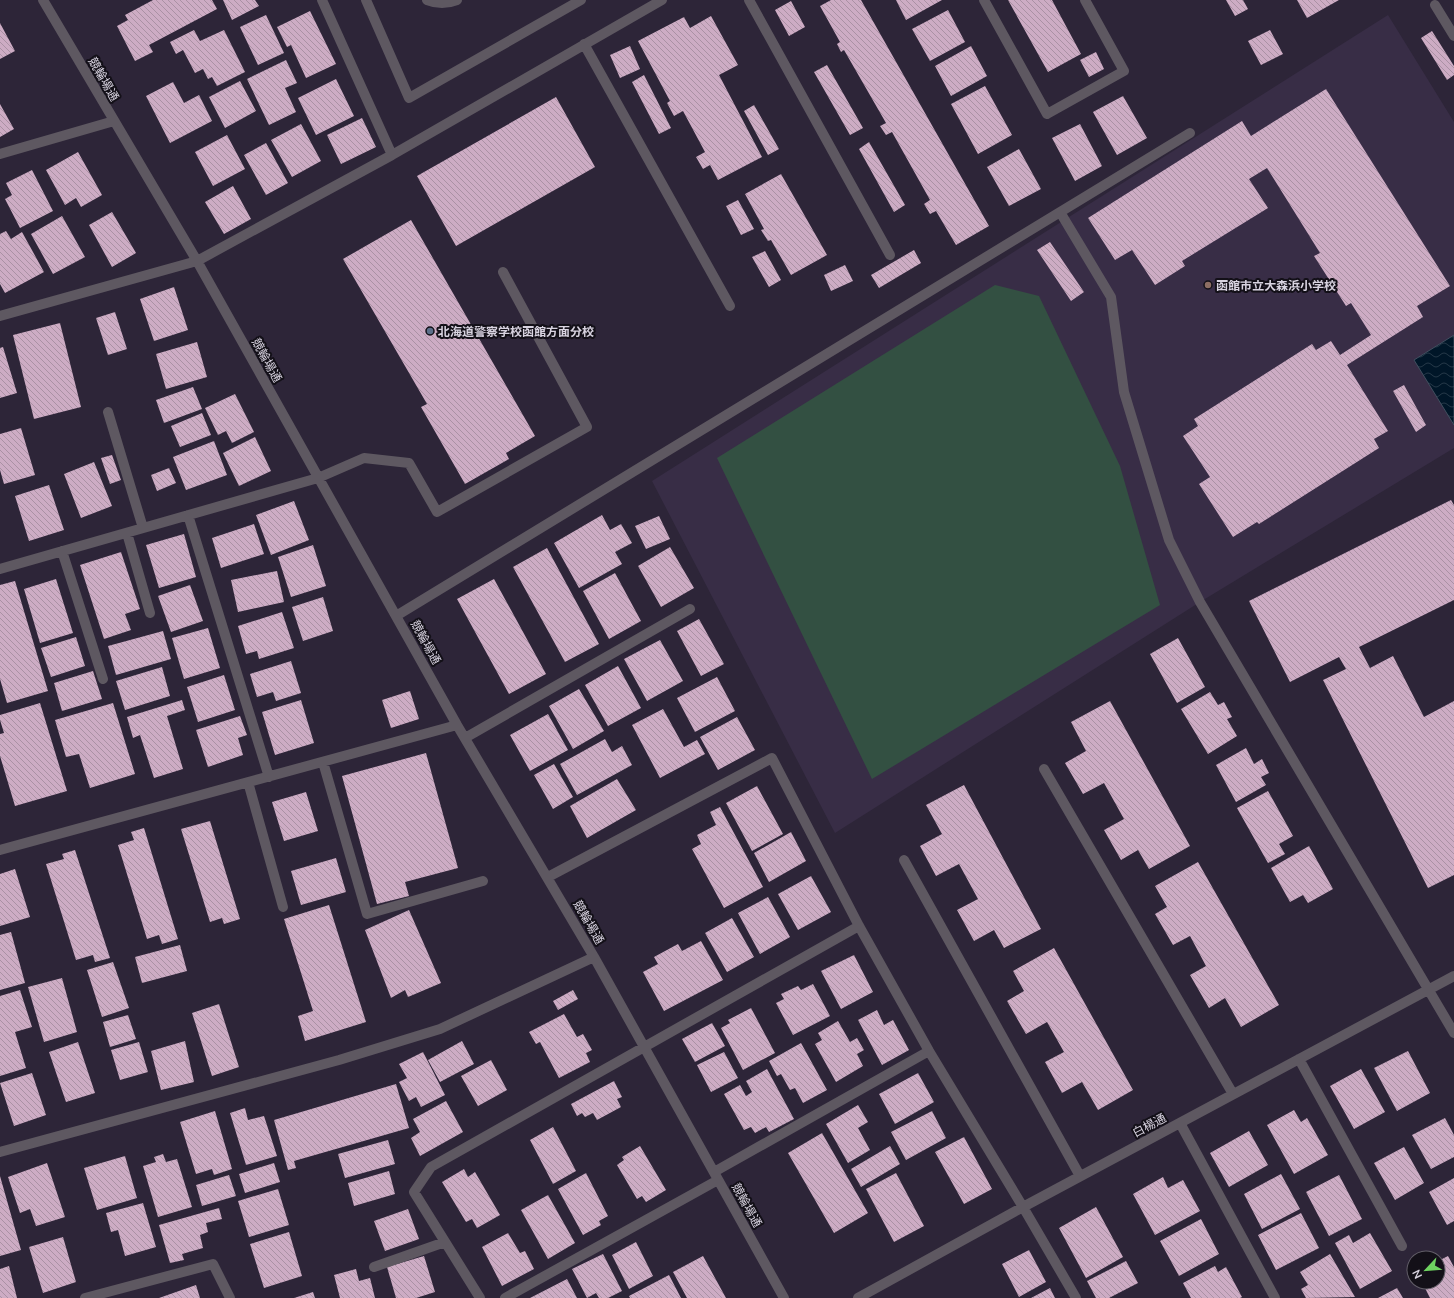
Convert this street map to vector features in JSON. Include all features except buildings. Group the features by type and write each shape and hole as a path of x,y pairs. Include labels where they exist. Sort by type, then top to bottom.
{"street":[{"name":"競輪場通","path":"43,0 197,261 457,725 594,957 784,1298"},
{"path":"322,0 392,154"},
{"path":"366,0 409,98 581,0"},
{"path":"427,0 438,3 448,3 457,0"},
{"path":"0,316 197,261 392,154 662,0"},
{"path":"749,0 890,255"},
{"path":"984,0 1047,114 1124,72 1085,0"},
{"path":"1434,5 1454,36"},
{"path":"584,44 730,306"},
{"path":"0,154 114,121"},
{"path":"396,616 1190,133"},
{"path":"1060,212 1111,297 1124,392 1169,540 1200,602 1454,1033"},
{"path":"0,569 318,478 364,458 409,463 437,512 587,427 503,272"},
{"path":"108,412 143,528"},
{"path":"188,515 268,777"},
{"path":"127,533 150,613"},
{"path":"62,551 103,679"},
{"path":"465,738 690,609"},
{"path":"0,850 457,725"},
{"path":"548,877 772,758 859,926 929,1051 1076,1298"},
{"path":"323,762 367,914 483,881"},
{"path":"1044,769 1234,1094"},
{"path":"248,782 283,907"},
{"path":"904,860 1080,1176"},
{"path":"480,1298 414,1192 431,1167 643,1046 859,926"},
{"path":"0,1152 339,1060 440,1029 594,957"},
{"name":"白楊通","path":"858,1298 1080,1176 1454,976"},
{"path":"505,1298 929,1051"},
{"path":"1299,1059 1402,1246"},
{"path":"1180,1123 1274,1298"},
{"path":"374,1267 445,1242"},
{"path":"86,1298 213,1264 230,1298"}],"shaded area":[{"name":"函館市立大森浜小学校","path":"1388,15 1454,122 1454,448 1200,602 835,833 652,481"}],"green space":[{"path":"995,285 1039,296 1120,466 1160,605 872,779 717,458"}],"water":[{"path":"1454,335 1454,425 1414,360"}],"place":[{"name":"函館市立大森浜小学校","path":"1208,285"},
{"name":"北海道警察学校函館方面分校","path":"430,331"}]}
